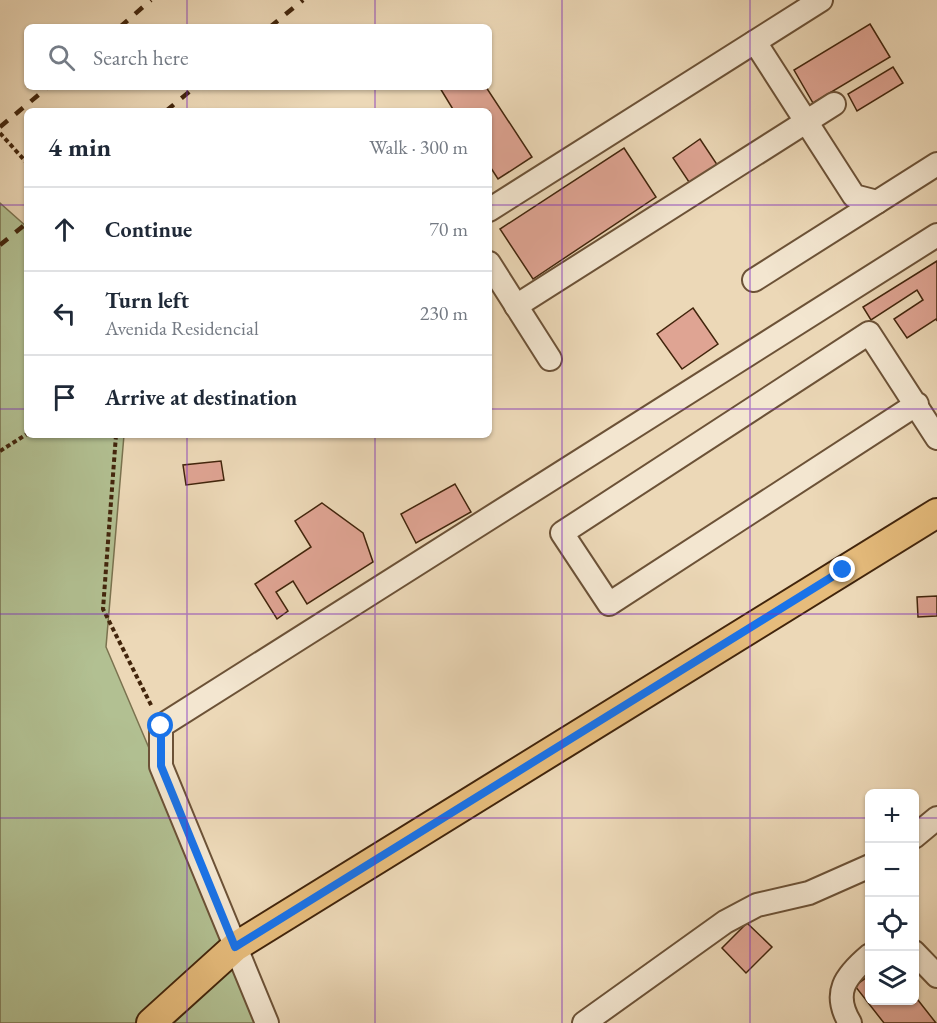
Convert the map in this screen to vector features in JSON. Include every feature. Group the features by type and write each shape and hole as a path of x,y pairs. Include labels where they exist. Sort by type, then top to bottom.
{"main road":[{"path":"151,1023 235,947 937,513"}],"street":[{"path":"492,208 821,0"},
{"path":"755,42 854,196 877,202"},
{"path":"516,306 834,104"},
{"path":"754,280 937,164"},
{"path":"267,1023 161,766 161,726 937,235"},
{"path":"492,268 550,359"},
{"path":"917,404 609,604 562,533 869,333 917,404 937,438"},
{"path":"919,834 937,818"},
{"path":"584,1023 725,922 757,905 809,893 865,868"},
{"path":"850,1023 840,1001 842,989 854,970 865,960"}],"path":[{"path":"0,133 24,161"},
{"path":"0,451 24,436"},
{"path":"116,438 103,609 161,726"}],"green space":[{"path":"0,203 24,224 24,438 124,438 106,647 266,1023 0,1023"}],"building":[{"path":"870,24 890,57 813,103 794,70"},
{"path":"893,67 903,83 857,111 848,94"},
{"path":"441,90 488,90 532,157 498,179 492,170 492,108 452,108"},
{"path":"700,139 718,166 691,185 673,158"},
{"path":"624,148 656,197 533,279 500,229"},
{"path":"937,261 937,321 936,319 907,338 894,319 923,300 917,290 871,320 863,307"},
{"path":"693,308 718,344 682,369 657,334"},
{"path":"221,461 224,480 186,485 183,465"},
{"path":"455,484 471,512 416,543 401,514"},
{"path":"322,503 363,533 373,562 307,604 293,581 276,592 288,611 277,619 255,584 311,547 295,521"},
{"path":"937,596 937,616 918,617 917,597"},
{"path":"747,923 772,947 746,973 722,948"},
{"path":"865,979 865,999 855,986"},
{"path":"919,1001 936,1023 884,1023 870,1005 919,1005"}],"railway":[{"path":"123,24 151,0"},
{"path":"274,24 303,0"},
{"path":"0,127 44,90"},
{"path":"170,108 191,90"},
{"path":"0,245 24,225"}],"route":[{"path":"161,726 161,766 235,947 843,570"}]}
